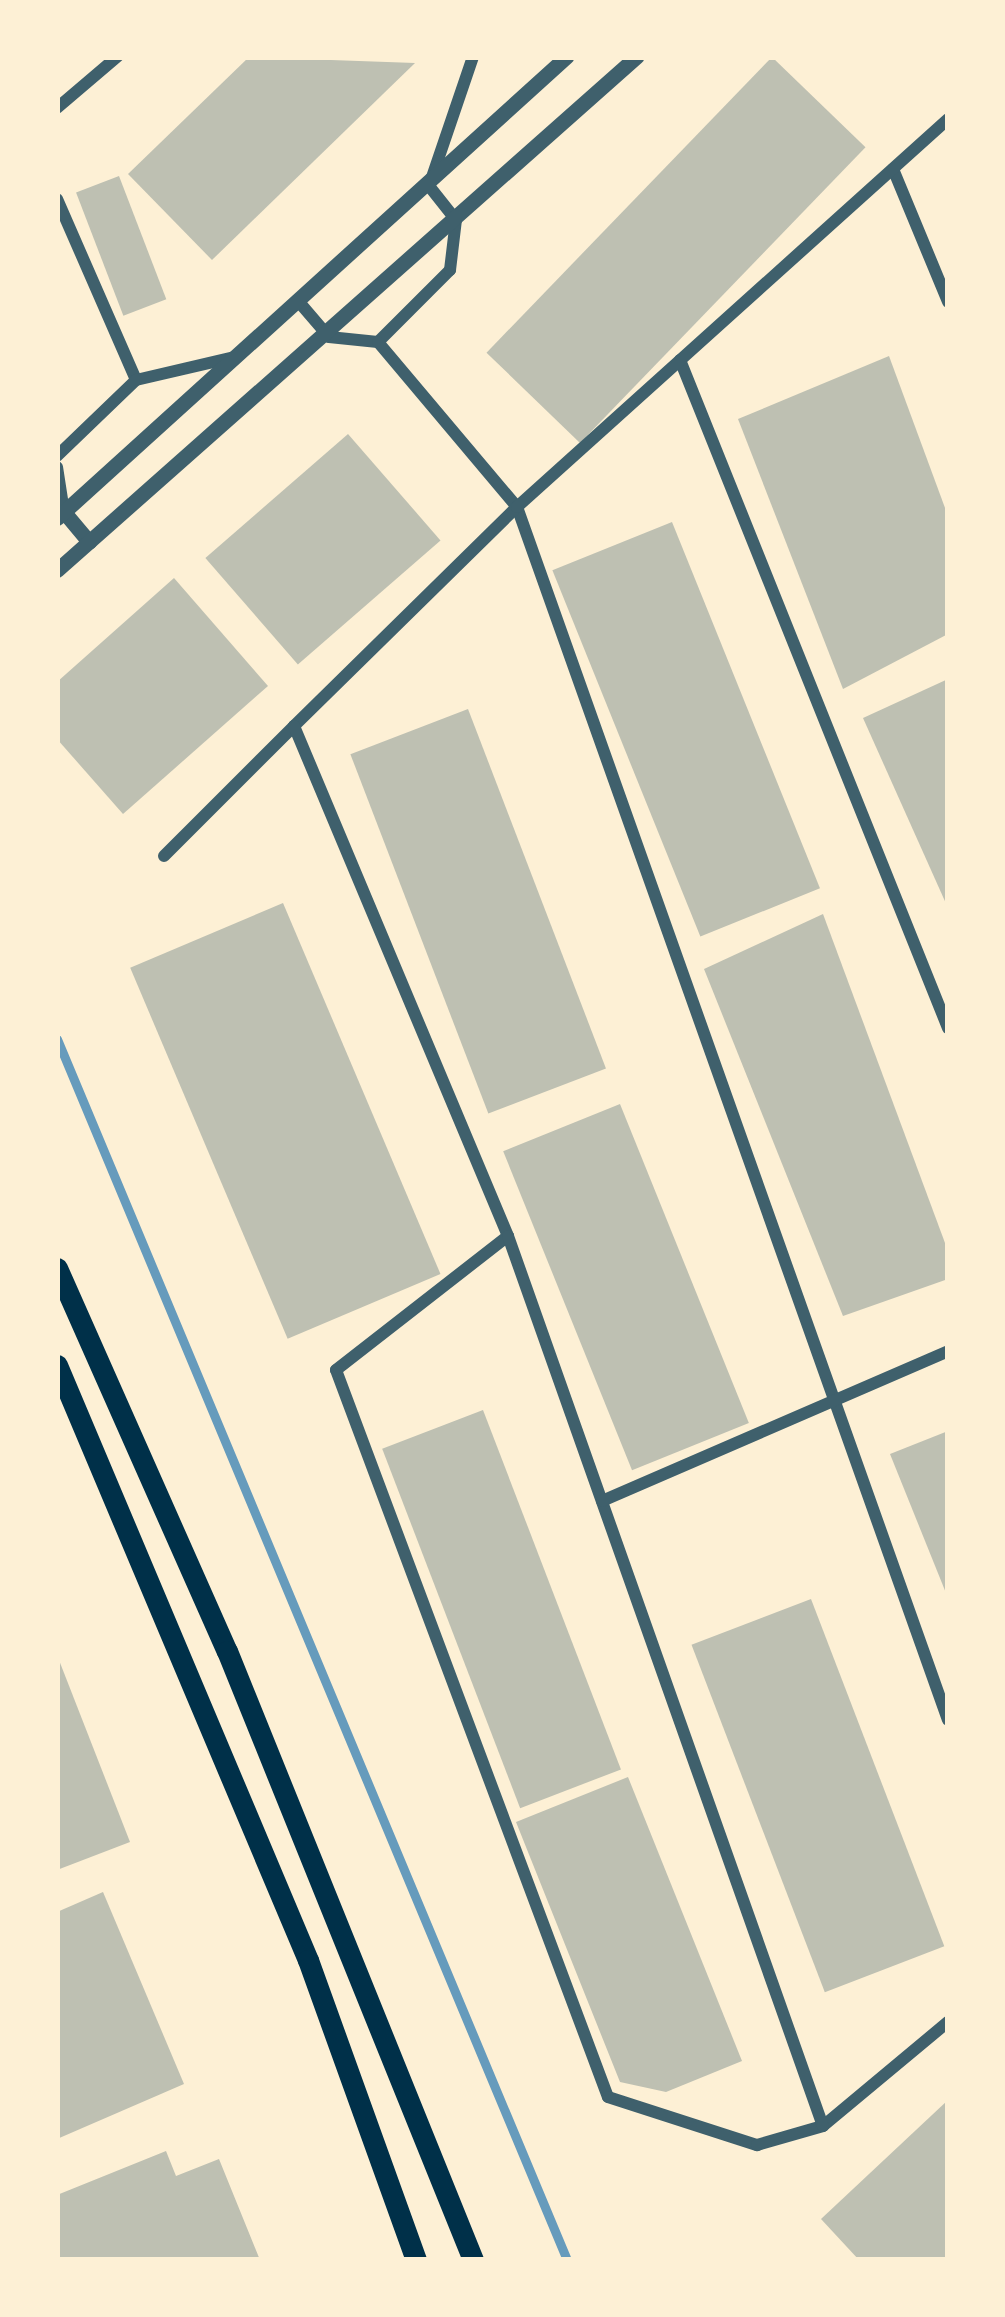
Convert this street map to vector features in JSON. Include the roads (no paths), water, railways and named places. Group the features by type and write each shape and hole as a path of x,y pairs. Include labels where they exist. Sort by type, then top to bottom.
{"main road":[{"path":"57,1268 219,1631 472,2260"},
{"path":"57,1365 308,1960 416,2260"}],"street":[{"path":"57,108 117,57"},
{"path":"429,186 473,57"},
{"path":"60,515 243,355 566,57"},
{"path":"57,570 329,337 636,57"},
{"path":"164,856 517,507 948,119"},
{"path":"893,169 948,302"},
{"path":"378,342 450,270 456,220 429,186"},
{"path":"57,199 136,380"},
{"path":"298,302 329,337 378,342 517,507 839,1396 948,1720"},
{"path":"57,456 136,380 243,355"},
{"path":"680,360 948,1028"},
{"path":"57,466 60,515 88,542"},
{"path":"294,726 508,1235 823,2126"},
{"path":"508,1235 336,1370 608,2098 757,2145 823,2126 948,2022"},
{"path":"602,1501 948,1351"}],"waterway":[{"path":"57,1039 567,2260"}]}
